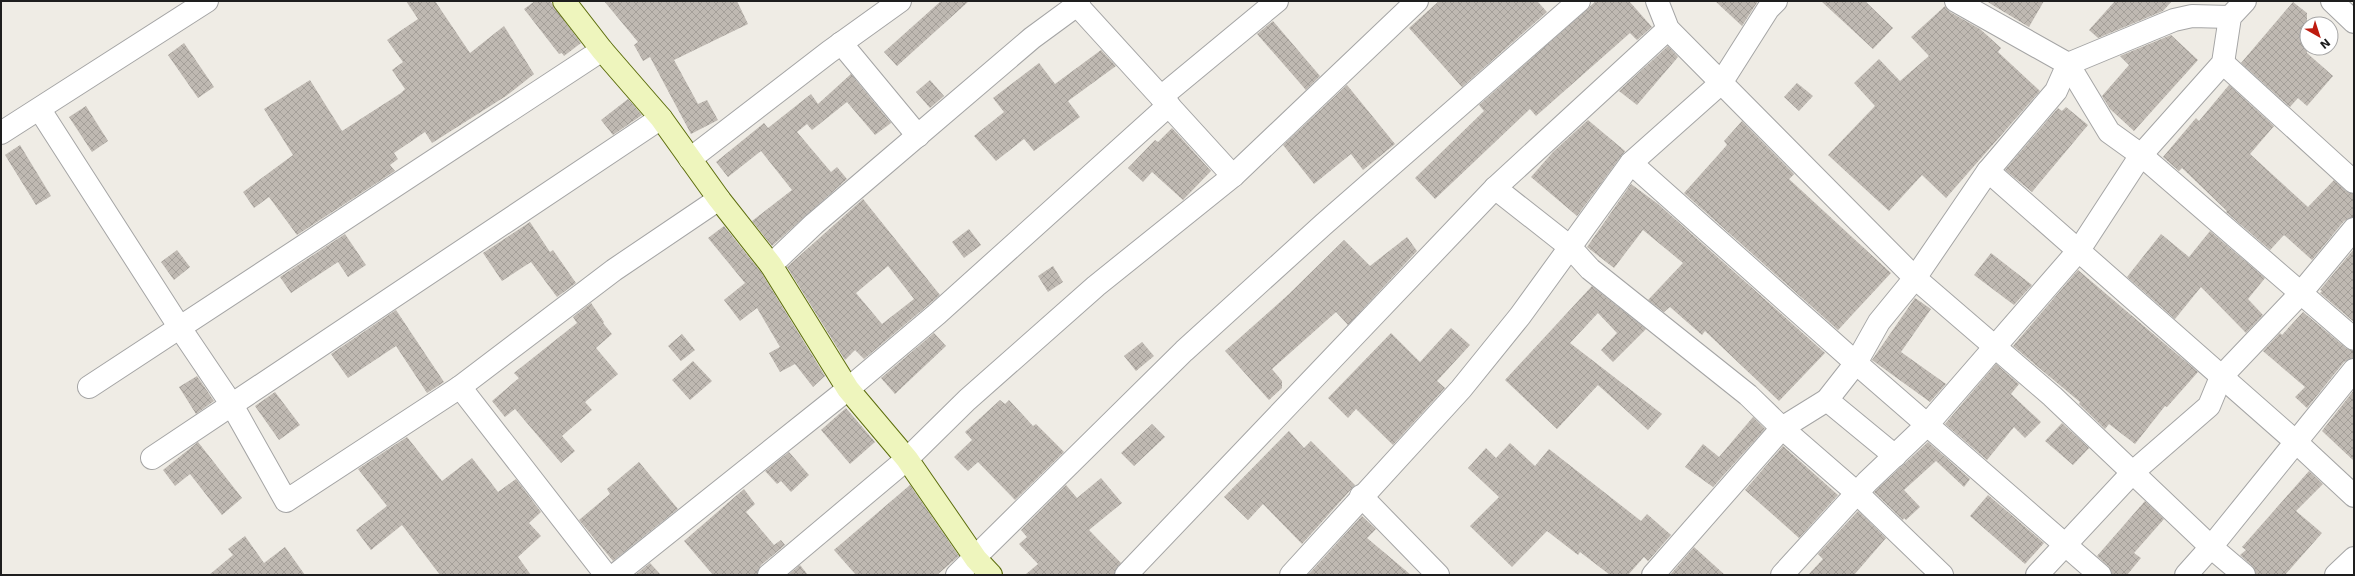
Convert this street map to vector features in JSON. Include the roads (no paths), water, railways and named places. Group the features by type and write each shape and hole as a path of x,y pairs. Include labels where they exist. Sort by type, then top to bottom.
{"street":[{"path":"1,133 40,110 207,1"},
{"path":"564,1 602,50 661,118 719,199 771,265 848,389 907,459 976,559 991,575"},
{"path":"616,575 848,389 937,314 1165,100 1277,1"},
{"path":"769,575 907,459 967,400 1096,286 1233,176 1417,1"},
{"path":"957,575 976,559 1184,351 1324,224 1579,1"},
{"path":"1657,1 1668,29 1915,278 2052,396 2211,547 2244,575"},
{"path":"1291,575 1361,496 1460,389 1520,316 1631,162 1721,83 1768,9 1776,1"},
{"path":"1956,1 2068,64 2109,132 2141,156 2354,339"},
{"path":"1782,575 1858,494 1867,482 1927,425 1994,346 2079,250 2141,156 2223,63 2230,17 2245,1"},
{"path":"2332,1 2354,22"},
{"path":"2337,1 2354,8"},
{"path":"771,265 814,224 1032,38 1078,3 1233,176"},
{"path":"690,159 890,4"},
{"path":"1653,575 1782,428 1826,400 1856,362 1879,322 1915,278 1988,171 2056,91 2068,64 2174,20 2192,16 2230,17"},
{"path":"1126,575 1495,188 1668,29"},
{"path":"841,43 918,136"},
{"path":"89,387 602,50"},
{"path":"2223,63 2354,182"},
{"path":"40,110 180,328 232,405 286,501 460,387 614,270 719,199"},
{"path":"152,458 661,118"},
{"path":"1631,162 1927,425 2100,575"},
{"path":"1988,171 2296,442 2354,496"},
{"path":"1495,188 1570,247 1590,269 1748,395 1782,428 1858,494 1942,575"},
{"path":"2037,575 2133,472 2209,406 2221,377 2300,294 2354,229"},
{"path":"2186,575 2211,547 2354,370"},
{"path":"460,387 606,575"},
{"path":"1826,400 1895,456"},
{"path":"1361,496 1438,575"},
{"path":"2336,575 2354,558"}]}
